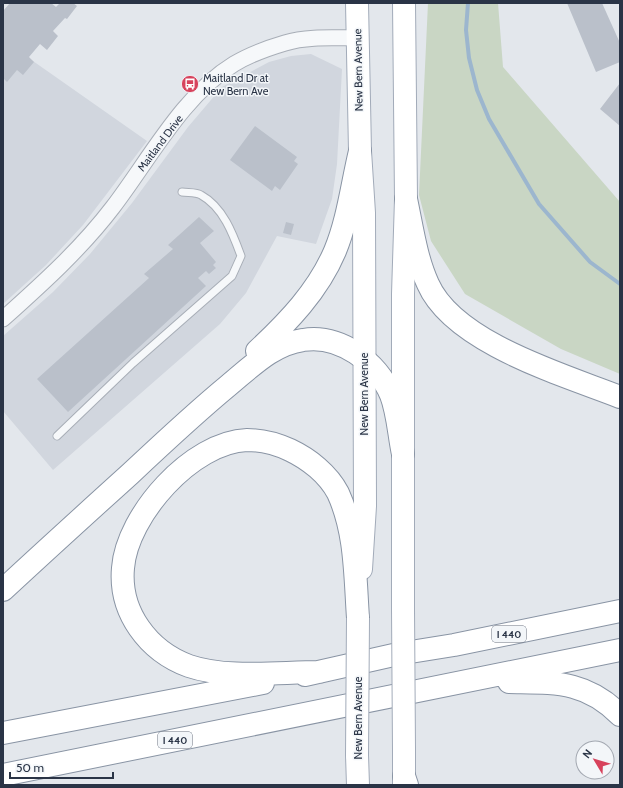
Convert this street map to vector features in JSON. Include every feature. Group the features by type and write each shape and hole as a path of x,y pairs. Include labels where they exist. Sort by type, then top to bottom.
{"main road":[{"name":"New Bern Avenue","path":"356,3 360,151 364,213 365,506 358,618 358,785"},
{"path":"404,3 406,199 403,294 403,609 405,782"},
{"path":"3,590 194,414 292,318 320,279 334,252 343,226 360,151"},
{"path":"406,199 415,245 428,285 437,299 455,319 493,345 620,397"},
{"path":"194,414 266,355 292,342 319,339 346,347 364,358 373,367 391,397 403,454"},
{"path":"319,672 234,673 206,671 175,660 155,647 145,637 129,610 123,580 123,567 127,548 147,508 162,489 180,472 195,459 213,449 246,440 273,444 300,455 316,466 327,478 342,502 350,530 358,618"},
{"name":"I 440","path":"3,733 319,672 398,654 468,642 620,611"},
{"name":"I 440","path":"3,775 620,650"},
{"path":"471,680 566,684 582,689 620,715"}],"street":[{"name":"Maitland Drive","path":"3,319 66,262 90,236 190,104 212,80 234,64 286,42 319,38 357,38"}],"lane":[{"path":"57,436 133,363 232,276 241,256 230,227 213,204 200,194 182,192"}],"shaded area":[{"path":"3,40 147,141 83,225 46,265 3,304"},
{"path":"311,54 342,69 337,164 332,199 316,244 277,236 246,293 220,324 53,470 3,411 3,336 53,292 90,254 132,203 188,127 222,87 269,62 291,56"}],"green space":[{"path":"428,3 498,3 503,67 620,202 620,374 561,349 465,294 431,241 419,195"}],"building":[{"path":"10,3 51,3 56,7 60,3 73,3 77,6 67,19 65,18 53,31 58,36 47,50 40,44 29,57 34,62 23,75 17,70 7,82 3,78 3,11"},
{"path":"567,3 602,3 620,43 620,62 596,72"},
{"path":"620,83 620,126 600,109"},
{"path":"255,126 297,157 294,161 298,164 280,190 275,186 272,191 230,160"},
{"path":"199,217 214,231 200,243 216,262 213,265 216,268 209,274 206,271 198,278 206,286 68,412 37,379 149,278 144,274 173,249 168,245"},
{"path":"286,222 294,224 291,235 283,233"}],"waterway":[{"path":"468,3 466,30 469,58 477,90 489,119 539,204 590,262 620,284"}],"place":[{"name":"Maitland Dr at New Bern Ave","path":"190,84"}]}
